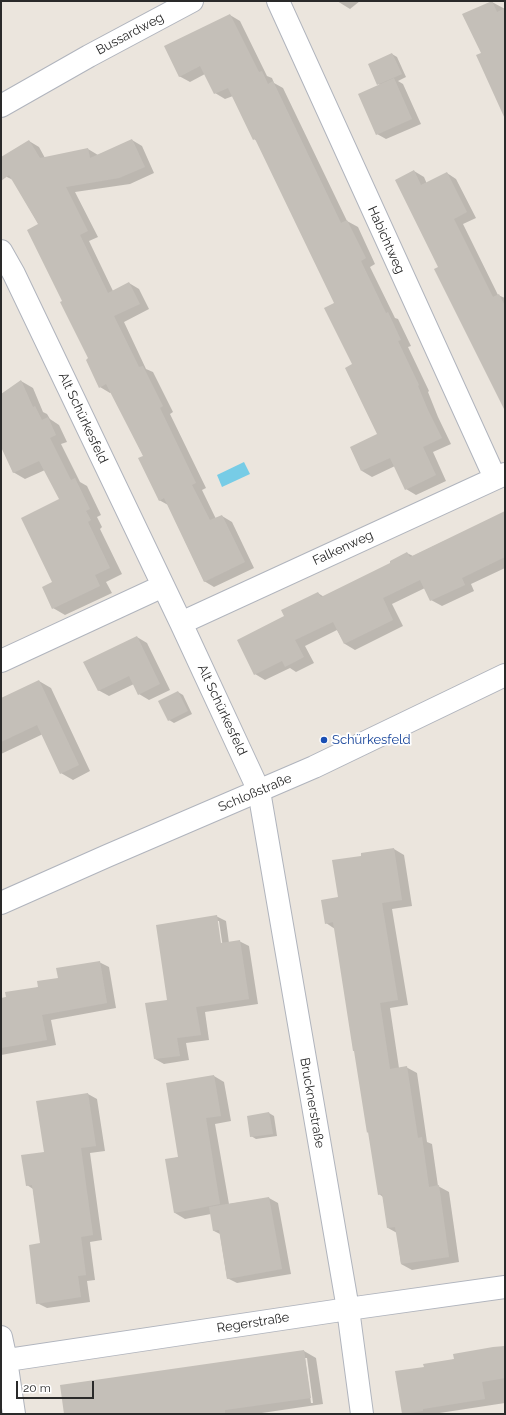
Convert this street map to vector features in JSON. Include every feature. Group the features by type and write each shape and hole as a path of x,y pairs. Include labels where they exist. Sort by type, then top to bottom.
{"street":[{"name":"Bussardweg","path":"1,106 89,56 192,1"},
{"name":"Habichtweg","path":"278,1 500,476"},
{"name":"Alt Schürkesfeld","path":"1,251 14,274 181,623 259,792"},
{"name":"Falkenweg","path":"181,623 500,476"},
{"path":"1,661 163,586"},
{"name":"Schloßstraße","path":"1,904 107,856 259,792 505,675"},
{"name":"Brucknerstraße","path":"259,792 348,1309 362,1414"},
{"name":"Regerstraße","path":"4,1361 505,1287"},
{"path":"1,1337 14,1414"}],"water":[{"path":"244,462 250,474 222,487 217,475"}],"building":[{"path":"492,1 497,12 505,8 505,119 476,55 481,53 462,14"},
{"path":"230,14 259,72 262,71 268,84 273,81 341,223 347,220 366,258 361,261 401,340 398,341 442,438 423,447 436,475 405,490 390,458 361,471 350,447 377,434 345,368 352,364 324,308 334,303 255,139 253,140 228,88 214,94 200,66 179,77 164,46"},
{"path":"392,53 402,74 377,85 368,64"},
{"path":"394,78 412,119 376,135 358,94"},
{"path":"132,139 145,167 119,178 66,187 88,231 80,235 108,293 129,282 140,304 114,316 139,367 143,366 163,406 160,408 196,483 192,485 210,520 222,515 245,562 204,582 164,498 159,501 138,458 143,456 106,384 99,388 86,360 88,358 27,230 38,224 9,175 1,181 1,157 29,140 40,158 88,148 90,158"},
{"path":"414,170 421,185 447,172 467,212 454,219 493,297 499,294 505,306 505,411 434,269 438,267 395,180"},
{"path":"21,380 33,407 35,406 42,420 48,417 56,435 50,438 71,480 75,478 90,509 86,511 91,520 88,522 110,568 95,575 100,586 52,609 42,587 52,582 21,518 59,499 39,461 13,473 1,447 1,394"},
{"path":"505,511 505,557 462,578 465,585 430,601 420,580 383,598 393,620 344,644 333,622 295,640 304,657 285,667 282,661 254,675 237,640 284,616 281,610 318,592 321,597 390,563 390,561 407,552 410,557"},
{"path":"137,636 160,684 138,695 129,676 98,691 83,662"},
{"path":"39,680 79,765 60,774 37,725 1,742 1,698"},
{"path":"178,691 188,711 168,721 158,701"},
{"path":"394,848 402,900 382,903 398,1000 380,1003 390,1069 407,1066 418,1138 422,1137 429,1187 439,1185 449,1257 401,1264 395,1227 387,1228 382,1194 378,1195 353,1051 333,922 325,924 321,900 338,897 332,860 361,856 361,853"},
{"path":"217,915 221,943 240,940 249,999 196,1007 201,1035 177,1038 180,1056 154,1059 145,1003 167,1000 156,925"},
{"path":"100,961 107,1003 42,1015 47,1040 1,1048 1,998 6,997 5,992 38,987 37,981 58,978 56,968"},
{"path":"214,1075 221,1116 206,1118 220,1204 174,1213 165,1159 178,1157 166,1083"},
{"path":"88,1093 96,1146 81,1148 93,1235 81,1237 86,1275 78,1276 81,1297 36,1304 29,1245 40,1243 32,1185 26,1186 21,1155 44,1152 36,1101"},
{"path":"269,1112 273,1134 250,1137 247,1116"},
{"path":"269,1197 282,1269 227,1279 219,1230 213,1231 209,1207"},
{"path":"505,1346 505,1378 482,1382 485,1399 402,1414 395,1371 424,1367 423,1364 454,1359 453,1354"},
{"path":"304,1350 311,1398 225,1410 225,1414 64,1414 60,1385"}],"place":[{"name":"Schürkesfeld","path":"324,740"}]}
